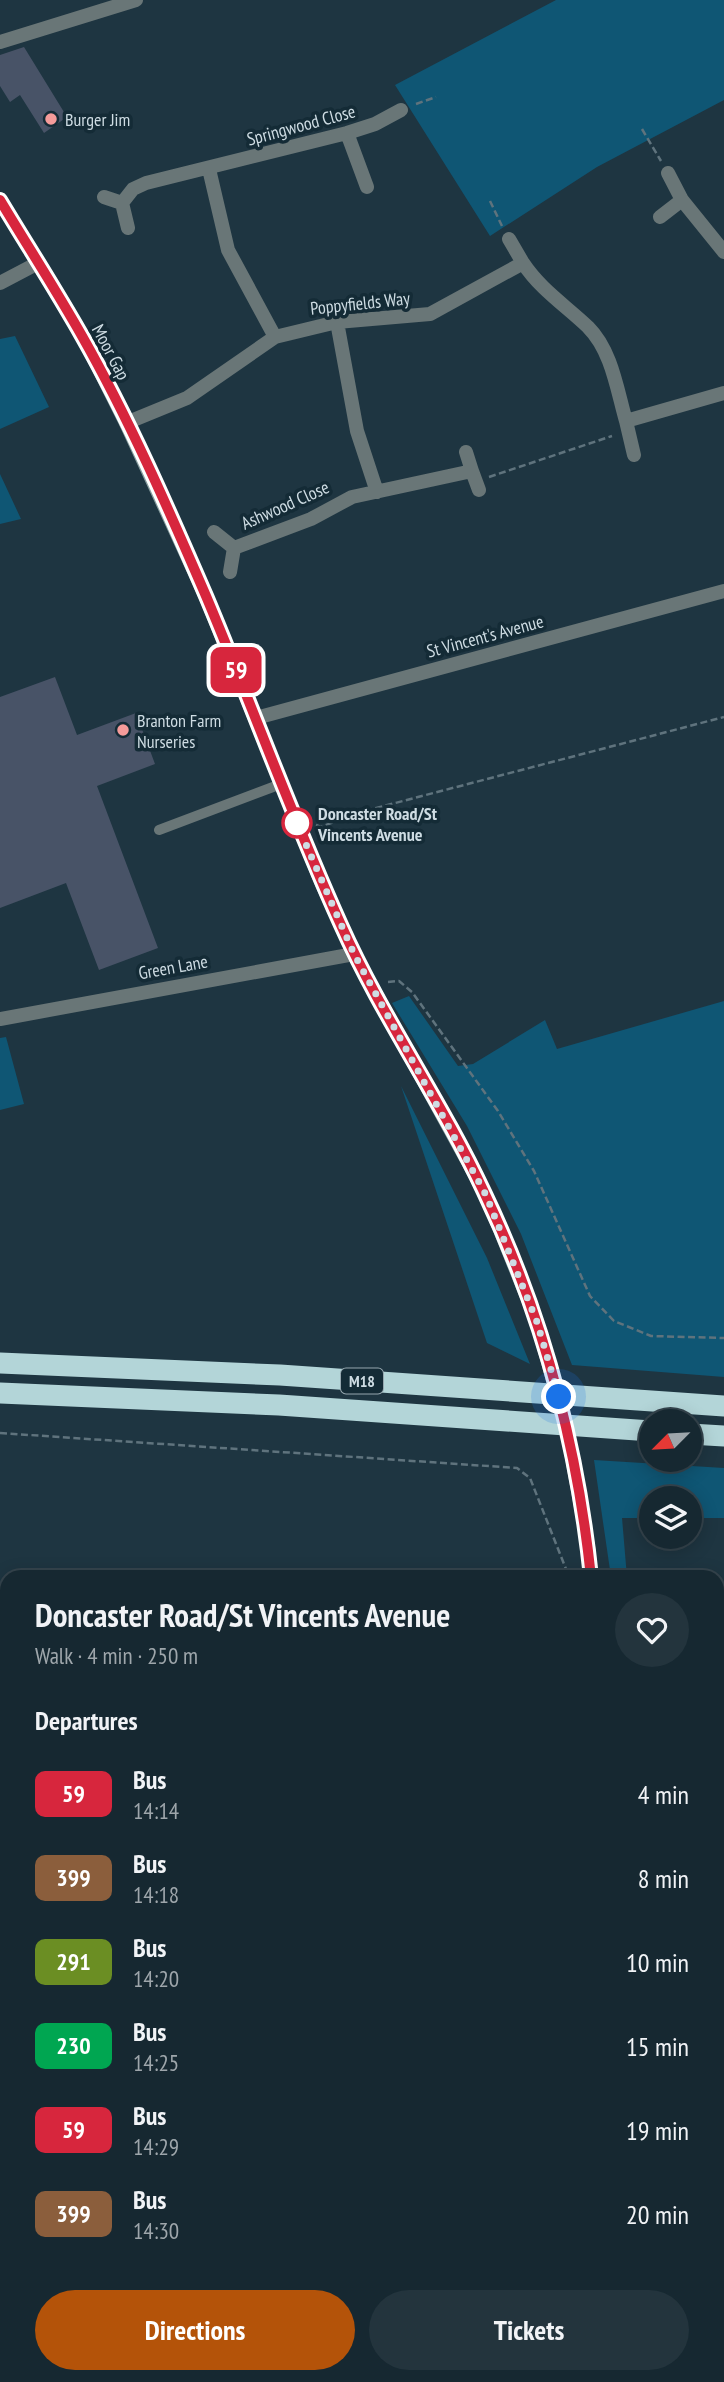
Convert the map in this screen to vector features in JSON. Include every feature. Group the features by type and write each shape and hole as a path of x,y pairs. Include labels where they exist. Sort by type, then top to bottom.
{"highway":[{"name":"M18","path":"0,1363 280,1375 724,1406"},
{"name":"M18","path":"0,1393 279,1405 639,1430"},
{"path":"702,1435 724,1436"}],"main road":[{"name":"Moor Gap","path":"0,200 83,337 127,423 205,595 281,785 354,954 486,1195 537,1322 568,1435 590,1570"}],"street":[{"path":"0,42 136,0"},
{"name":"Springwood Close","path":"122,203 133,190 146,183 347,133 375,124 401,110"},
{"path":"347,133 367,187"},
{"path":"209,169 228,250 275,337"},
{"path":"668,173 682,200 724,252"},
{"path":"104,197 122,203 128,228"},
{"path":"660,217 682,200"},
{"path":"509,239 535,280 588,327 604,349 634,455"},
{"path":"0,283 38,263"},
{"name":"Poppyfields Way","path":"127,423 187,398 275,337 338,322 430,314 523,263"},
{"path":"338,322 355,421 377,492"},
{"path":"627,426 724,393"},
{"path":"467,452 476,481"},
{"name":"Ashwood Close","path":"214,532 234,548 311,519 342,501 377,492 476,481"},
{"path":"230,572 234,548"},
{"name":"St Vincent's Avenue","path":"256,718 724,591"},
{"name":"Green Lane","path":"0,1019 354,954"}],"lane":[{"path":"159,830 281,785"}],"path":[{"path":"401,110 436,97"},
{"path":"642,129 668,173"},
{"path":"490,201 509,239"},
{"path":"476,481 627,426"},
{"path":"308,823 321,827 357,813 724,717"},
{"path":"371,984 399,981 412,992 490,1100 534,1171 590,1296 614,1321 651,1336 724,1339"},
{"path":"0,1433 517,1468 530,1478 567,1570"}],"shaded area":[{"path":"556,0 724,0 724,100 597,167 490,236 395,85"},
{"path":"15,336 49,407 0,429 0,339"},
{"path":"0,474 21,519 0,524"},
{"path":"409,996 458,1066 473,1064 545,1020 557,1049 724,1001 724,1377 572,1365 521,1234 467,1126 392,1003"},
{"path":"6,1037 24,1104 0,1110 0,1038"},
{"path":"401,1086 487,1258 530,1364 487,1343"},
{"path":"594,1460 639,1463 639,1472 702,1472 702,1467 724,1468 724,1518 702,1518 702,1486 639,1486 639,1518 622,1518 626,1570 610,1570"}],"building":[{"path":"24,47 67,117 44,133 20,95 10,102 0,86 0,55"},
{"path":"55,677 77,735 136,713 155,764 97,786 158,948 99,970 66,883 0,908 0,697"}],"bus line":[{"name":"59","path":"0,200 83,337 127,423 205,595 322,884 354,954 456,1135 486,1195 537,1322 554,1378 581,1499 590,1570"}],"place":[{"name":"Burger Jim","path":"51,119"},
{"name":"Branton Farm Nurseries","path":"123,730"},
{"name":"Doncaster Road/St Vincents Avenue","path":"297,823"}],"route":[{"path":"297,823 294,817 354,954 456,1135 486,1195 537,1322 559,1397"}]}
